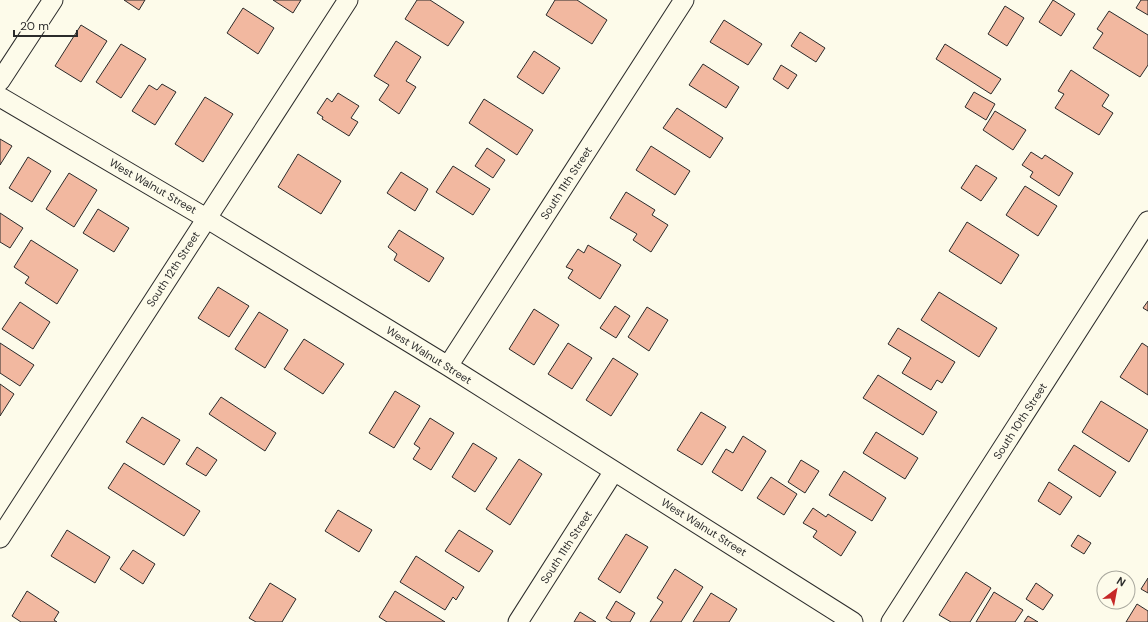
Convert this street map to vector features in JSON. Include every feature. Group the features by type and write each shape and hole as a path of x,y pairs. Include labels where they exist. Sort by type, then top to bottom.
{"street":[{"path":"0,81 53,0"},
{"name":"South 12th Street","path":"0,538 348,0"},
{"name":"South 11th Street","path":"448,366 684,0"},
{"name":"West Walnut Street","path":"0,97 206,218 448,366 853,622"},
{"name":"South 10th Street","path":"891,622 1148,221"},
{"name":"South 11th Street","path":"518,622 614,471"}],"building":[{"path":"124,0 145,0 139,10"},
{"path":"273,0 301,0 293,13"},
{"path":"417,0 430,0 464,22 448,46 405,19"},
{"path":"555,0 577,0 607,20 592,44 546,15"},
{"path":"1053,0 1075,14 1061,36 1039,22"},
{"path":"1141,0 1148,0 1148,15 1136,8"},
{"path":"1005,6 1024,18 1007,46 988,34"},
{"path":"243,8 274,28 258,54 227,33"},
{"path":"1109,11 1148,35 1148,65 1140,77 1093,48 1103,33 1097,29"},
{"path":"724,20 762,44 748,65 710,42"},
{"path":"81,25 107,41 81,82 55,66"},
{"path":"800,32 825,48 816,62 791,46"},
{"path":"396,41 421,57 406,81 416,87 399,114 379,100 389,85 374,76"},
{"path":"121,44 146,59 121,98 96,82"},
{"path":"945,44 1001,79 991,94 936,59"},
{"path":"534,51 560,68 543,94 517,77"},
{"path":"703,64 739,87 726,108 689,85"},
{"path":"781,65 797,75 788,89 773,79"},
{"path":"1071,70 1109,95 1102,106 1113,113 1099,135 1055,108 1064,94 1058,91"},
{"path":"162,84 176,92 155,125 132,111 149,85 157,90"},
{"path":"974,92 995,104 986,120 965,107"},
{"path":"338,93 359,106 351,118 358,122 349,136 322,119 323,117 317,113 327,98 332,102"},
{"path":"205,97 233,114 203,162 175,144"},
{"path":"484,99 533,130 517,155 469,123"},
{"path":"677,108 723,138 710,158 663,128"},
{"path":"995,111 1026,130 1013,150 983,130"},
{"path":"0,139 12,146 0,165"},
{"path":"651,146 690,171 675,195 636,170"},
{"path":"487,148 505,160 493,178 475,166"},
{"path":"1031,152 1042,159 1045,155 1073,173 1059,196 1030,177 1033,172 1022,165"},
{"path":"298,154 341,181 321,214 278,187"},
{"path":"28,157 51,171 32,202 9,188"},
{"path":"976,165 997,178 981,201 961,188"},
{"path":"453,166 490,189 473,215 436,192"},
{"path":"401,172 428,189 415,211 387,193"},
{"path":"69,173 97,190 74,227 46,209"},
{"path":"1025,186 1057,206 1038,236 1006,215"},
{"path":"626,192 655,210 652,215 668,225 651,252 633,240 637,234 610,218"},
{"path":"98,209 129,228 114,252 83,233"},
{"path":"0,213 23,228 10,248 0,242"},
{"path":"967,222 1019,255 1001,284 949,251"},
{"path":"399,230 444,258 429,282 394,260 397,254 388,247"},
{"path":"31,240 78,270 57,304 25,283 29,277 14,267"},
{"path":"588,245 621,265 600,299 568,278 573,270 566,267 578,249 584,253"},
{"path":"218,287 249,306 229,337 198,318"},
{"path":"939,292 997,328 979,357 921,320"},
{"path":"1148,301 1148,311 1143,308"},
{"path":"20,302 50,322 33,349 2,329"},
{"path":"615,306 630,316 616,338 600,328"},
{"path":"647,307 668,320 649,351 628,337"},
{"path":"534,309 559,325 534,365 509,349"},
{"path":"259,312 288,330 265,368 235,349"},
{"path":"898,328 955,362 942,383 937,380 931,390 902,373 911,358 888,344"},
{"path":"304,339 344,364 323,394 284,369"},
{"path":"0,343 34,365 20,386 0,373"},
{"path":"568,343 592,358 572,389 548,374"},
{"path":"1142,343 1148,347 1148,395 1120,377"},
{"path":"613,358 638,374 611,416 586,400"},
{"path":"878,375 937,412 923,435 863,398"},
{"path":"0,384 14,394 0,416"},
{"path":"395,391 420,406 394,448 369,433"},
{"path":"221,397 276,433 265,451 209,414"},
{"path":"1101,401 1148,430 1129,462 1082,432"},
{"path":"701,412 726,427 702,465 677,450"},
{"path":"142,417 180,440 164,465 126,442"},
{"path":"430,418 454,433 431,470 413,459 420,448 414,444"},
{"path":"876,432 918,458 905,479 863,453"},
{"path":"743,436 766,451 742,491 712,472 726,449 733,453"},
{"path":"473,443 497,458 475,492 452,477"},
{"path":"1074,445 1116,472 1100,497 1058,470"},
{"path":"197,447 217,460 206,476 186,464"},
{"path":"519,459 542,474 510,525 486,509"},
{"path":"801,460 819,471 805,493 788,482"},
{"path":"124,463 200,511 184,536 108,488"},
{"path":"844,471 886,498 872,521 829,495"},
{"path":"771,477 797,494 784,515 757,498"},
{"path":"1049,482 1072,497 1060,515 1038,501"},
{"path":"813,508 826,517 828,514 856,532 841,556 813,537 817,531 803,523"},
{"path":"338,510 372,530 359,552 325,531"},
{"path":"67,530 110,557 95,583 51,556"},
{"path":"459,530 493,551 479,572 445,551"},
{"path":"626,534 648,547 620,593 598,579"},
{"path":"1078,535 1091,543 1084,554 1071,546"},
{"path":"133,550 155,564 143,584 120,569"},
{"path":"416,556 464,587 456,600 453,597 445,610 400,582"},
{"path":"675,569 703,587 681,622 650,622 663,602 657,598"},
{"path":"966,572 991,588 970,622 951,622 939,615"},
{"path":"1148,578 1148,593 1141,589"},
{"path":"270,583 296,599 282,622 256,622 249,618"},
{"path":"1036,583 1053,595 1043,610 1026,599"},
{"path":"27,591 59,612 54,620 57,622 21,622 12,616"},
{"path":"395,591 445,622 387,622 379,617"},
{"path":"994,592 1023,610 1015,622 976,622"},
{"path":"711,593 737,609 729,622 693,622"},
{"path":"616,601 635,613 630,622 612,622 606,618"},
{"path":"1137,604 1148,611 1148,622 1126,622 1133,610 1136,610"},
{"path":"580,612 596,622 574,622"},
{"path":"1028,616 1038,622 1024,622"}]}
